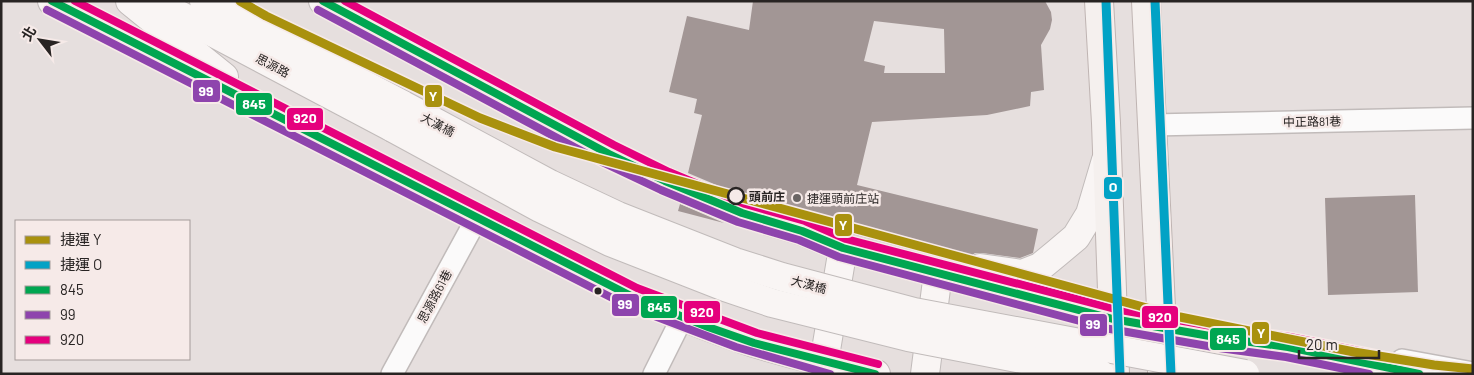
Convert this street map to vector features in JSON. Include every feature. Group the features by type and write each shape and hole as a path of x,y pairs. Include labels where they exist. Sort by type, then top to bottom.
{"main road":[{"path":"52,1 633,297 682,318 753,342 876,374"},
{"path":"130,1 269,113"},
{"name":"思源路","path":"153,1 398,116"},
{"name":"思源路","path":"204,1 398,116"},
{"path":"323,1 609,154 665,181 742,213 802,231 994,271 1022,274 1040,267 1076,236 1090,214 1107,157"},
{"path":"1099,1 1115,374"},
{"path":"1146,1 1162,328 1162,374"},
{"name":"大漢橋","path":"398,116 540,208 610,242 725,287 772,303 908,337 1100,374"},
{"name":"大漢橋","path":"398,116 618,216 754,268 914,312 1245,374"},
{"path":"802,231 843,248 1113,319 1288,348 1420,374"},
{"path":"824,362 843,248"},
{"path":"925,374 938,273"}],"street":[{"name":"中正路81巷","path":"1152,125 1473,118"},
{"name":"思源路61巷","path":"392,374 476,218"},
{"path":"654,374 682,318"},
{"path":"1162,328 1227,330 1473,373"}],"building":[{"path":"753,1 1045,1 1051,12 1052,20 1050,29 1041,45 1044,90 1031,92 1030,106 987,115 872,122 857,185 1038,229 1033,253 1020,258 975,253 968,258 965,264 848,233 807,216 747,198 688,173 702,115 694,113 697,99 669,92 687,16 749,30","holes":["874,21 944,29 945,73 884,73 885,66 864,61"]},
{"path":"1415,195 1418,292 1328,295 1325,198"},
{"path":"680,204 724,223 678,211"}],"metro line":[{"name":"Y","path":"240,1 266,16 480,118 555,147 1180,317 1354,352 1434,365 1473,369"},
{"name":"O","path":"1106,1 1120,374"},
{"name":"O","path":"1155,1 1171,374"}],"transit line":[{"name":"845","path":"52,1 633,297 754,343 875,374"},
{"name":"920","path":"75,1 637,288 757,333 878,364"},
{"name":"845","path":"323,1 609,154 665,181 742,213 802,231 843,248 1113,319 1221,338 1288,347 1419,374"},
{"name":"920","path":"345,1 614,145 669,172 745,204 805,221 846,239 1115,309 1223,328 1290,337 1422,364"},
{"name":"99","path":"47,10 628,306 736,347 830,374"},
{"name":"99","path":"318,10 604,163 661,190 738,222 799,240 839,257 1110,329 1219,348 1286,357 1369,374"}],"place":[{"name":"頭前庄","path":"736,196"},
{"name":"捷運頭前庄站","path":"797,198"}]}
